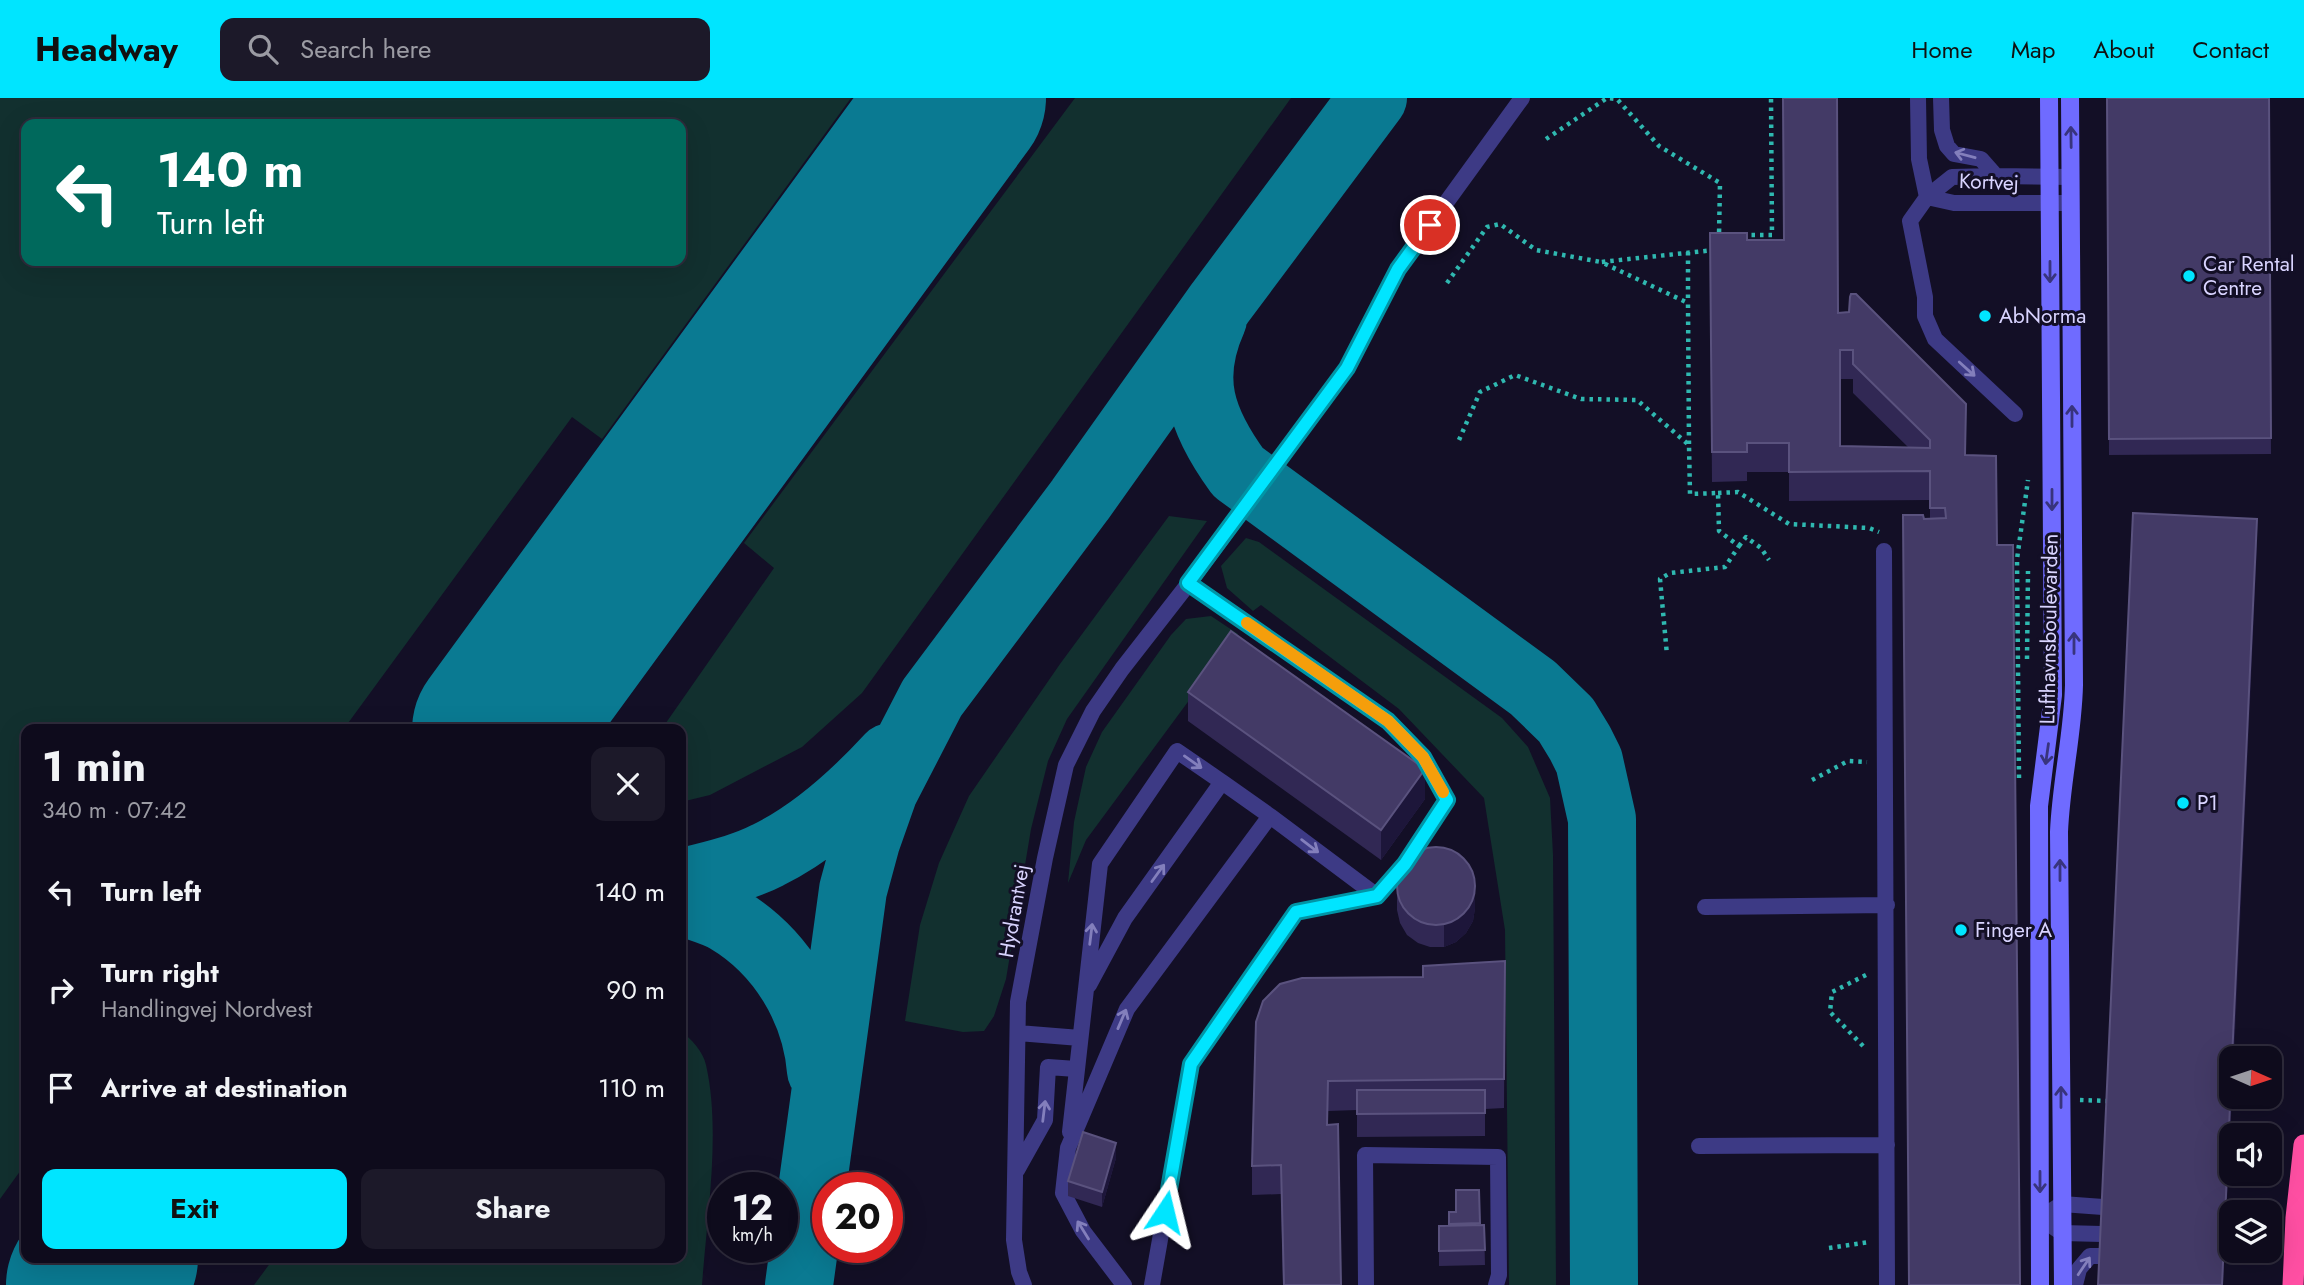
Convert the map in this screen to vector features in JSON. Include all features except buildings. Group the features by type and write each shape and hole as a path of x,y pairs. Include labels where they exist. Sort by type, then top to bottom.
{"highway":[{"path":"2293,1285 2296,1218 2304,1145"}],"street":[{"name":"Lufthavnsboulevarden","path":"2040,1285 2039,806 2053,695 2049,98"},
{"name":"Lufthavnsboulevarden","path":"2063,1285 2059,832 2061,798 2073,718 2074,685 2070,98"}],"lane":[{"name":"Hydrantvej","path":"1024,1285 1014,1240 1018,1002 1045,858 1066,765 1093,711 1122,668 1347,368 1398,269 1522,98"},
{"path":"1918,98 1919,159 1927,198"},
{"path":"1941,98 1942,130 1947,145 1955,154 1981,159 1996,176"},
{"path":"2015,414 1935,340 1925,316 1925,296 1910,221 1927,198 1952,177 2071,177"},
{"name":"Kortvej","path":"1927,198 1954,203 2071,203"},
{"path":"1884,551 1887,1285"},
{"path":"1152,1285 1191,1064 1296,912 1377,896 1405,864 1447,800 1423,757 1388,721 1188,583"},
{"path":"1124,1285 1083,1231 1063,1194 1100,864 1177,751 1377,896"},
{"path":"1084,994 1125,918 1222,782"},
{"path":"1068,1148 1127,1009 1270,816"},
{"path":"1706,907 1887,905"},
{"path":"1018,1033 1080,1038"},
{"path":"1016,1172 1045,1120 1048,1067 1076,1069"},
{"path":"1699,1146 1887,1145"},
{"path":"1366,1285 1366,1155 1498,1157 1499,1275 1496,1285"},
{"path":"2102,1234 2062,1233 2039,1218 2062,1204 2103,1207"},
{"path":"2075,1285 2079,1269 2090,1256 2101,1256"}],"path":[{"path":"1546,139 1608,98 1617,99 1659,146 1720,183 1719,250 1601,262"},
{"path":"1719,236 1772,235 1771,98"},
{"path":"1447,284 1488,227 1500,224 1536,250 1601,262 1688,303"},
{"path":"1688,252 1690,494 1718,492 1719,531 1739,546"},
{"path":"1459,440 1480,392 1515,374 1581,399 1637,400 1689,445"},
{"path":"2019,779 2017,559 2030,473"},
{"path":"1667,655 1660,579 1670,573 1726,567 1746,537 1761,548 1769,560"},
{"path":"1812,780 1848,761 1886,762"},
{"path":"1887,969 1866,975 1832,992 1830,1012 1881,1063 1887,1063"}],"green space":[{"path":"0,98 851,98 602,439 572,417 347,724 21,724 21,1170 0,1199"},
{"path":"1075,98 1291,98 862,693 802,747 710,795 686,801 686,724 665,724 774,568 744,543"},
{"path":"1169,516 1207,521 1067,719 1048,761 1031,829 1006,979 994,1016 984,1031 963,1032 905,1021 920,925 939,863 969,796 1060,664"},
{"path":"1246,538 1259,542 1502,718 1528,747 1550,798 1553,855 1556,1285 1509,1285 1505,930 1484,798 1399,709 1261,605 1253,611 1227,588 1221,566"},
{"path":"1211,616 1238,634 1086,840 1068,883 1074,822 1086,767 1102,732 1171,635 1186,619"},
{"path":"686,1036 702,1055 706,1065 712,1117 712,1172 707,1172 707,1230 702,1285 254,1285 270,1263 686,1263"}],"taxiway":[{"path":"799,1285 853,890 884,791 932,698 1373,98"},
{"path":"1213,319 1200,361 1202,399 1215,435 1238,472 1533,688 1566,720 1589,761 1602,819 1604,1285"},
{"path":"686,882 747,864 785,846 834,812 890,757"},
{"path":"686,903 727,919 746,932 779,965 803,1004 812,1026 821,1071"}],"runway":[{"path":"502,724 960,98"},
{"path":"92,1285 108,1263"}],"slow traffic":[{"path":"1247,623 1388,721 1423,757 1443,792"}],"place":[{"name":"Car Rental Centre","path":"2189,276"},
{"name":"AbNorma","path":"1985,316"},
{"name":"P1","path":"2183,803"},
{"name":"Finger A","path":"1961,930"}],"route":[{"path":"1165,1212 1191,1064 1296,912 1377,896 1405,864 1447,800 1423,757 1388,721 1188,583 1347,368 1398,269 1430,225"}]}
